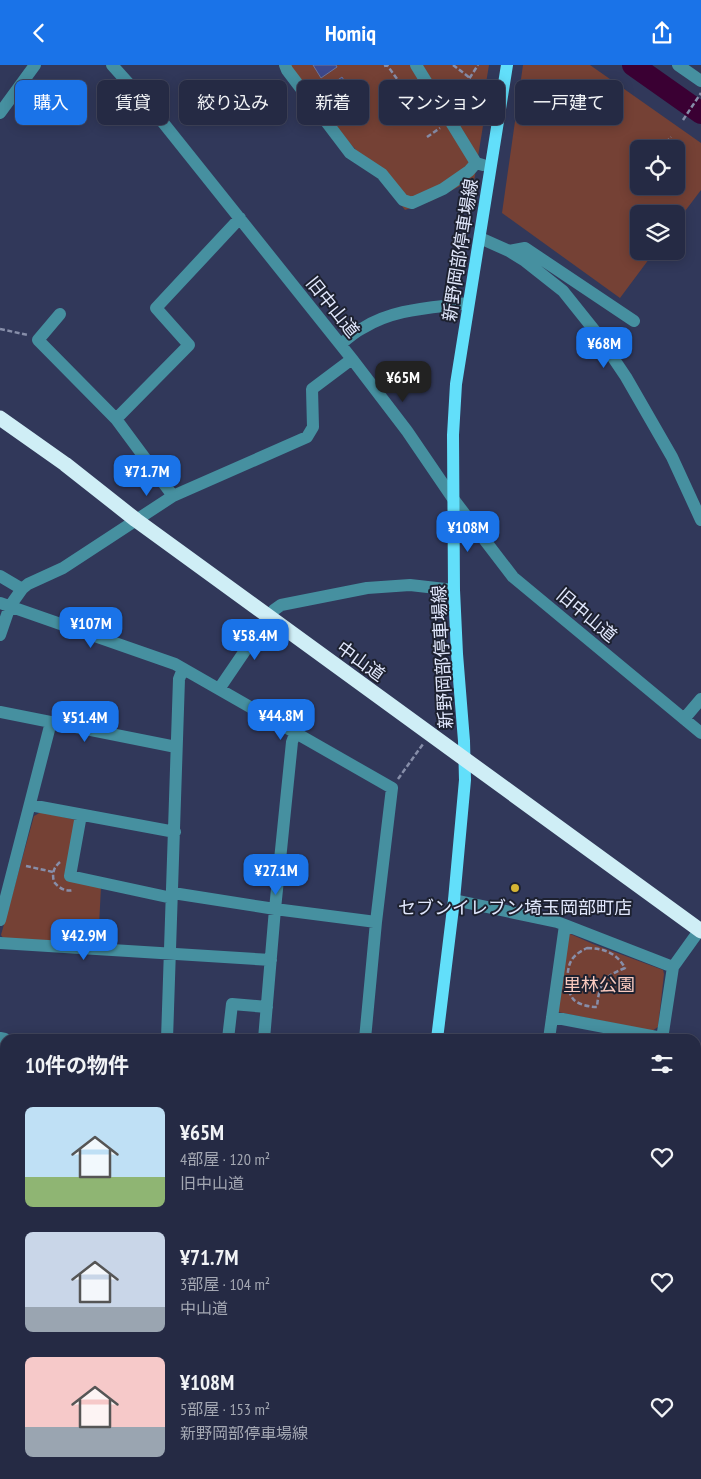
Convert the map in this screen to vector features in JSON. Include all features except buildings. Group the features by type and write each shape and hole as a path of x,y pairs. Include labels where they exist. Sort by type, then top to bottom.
{"highway":[{"name":"中山道","path":"0,418 65,464 136,521 700,930"}],"main road":[{"name":"新野岡部停車場線","path":"438,1034 465,790 465,759 454,590 454,435 456,384 507,65"}],"street":[{"path":"0,113 35,65"},
{"name":"旧中山道","path":"112,65 157,115 341,344 407,431 454,500 513,577 701,733"},
{"path":"286,65 287,70 350,153 382,174 403,200 412,203 443,189 469,171 476,163"},
{"path":"416,65 426,80"},
{"path":"678,65 701,81"},
{"path":"455,125 476,163 491,168"},
{"path":"116,419 189,345 156,308 240,218"},
{"path":"480,238 510,251 563,291 595,331 626,377 672,457 701,520"},
{"path":"510,251 525,248 634,321"},
{"path":"341,344 363,327 389,315 405,311 468,303"},
{"path":"60,314 38,340 116,419 173,496"},
{"path":"0,635 5,605 28,584 63,568 173,496 307,437 313,427 312,389 352,359"},
{"path":"0,576 22,589"},
{"path":"219,689 268,617 281,605 367,588 410,585 454,590"},
{"path":"5,605 175,664 392,788 376,922 365,1034"},
{"path":"168,1034 176,747 179,679 183,669"},
{"path":"684,719 701,699"},
{"path":"0,712 176,747"},
{"path":"0,920 51,722"},
{"path":"264,1034 292,742 296,734"},
{"path":"30,805 175,832"},
{"path":"81,815 70,876 173,895 376,922"},
{"path":"454,900 558,922 673,967"},
{"path":"550,1034 565,925"},
{"path":"663,1034 673,967 700,930"},
{"path":"0,943 170,952 271,960"},
{"path":"229,1034 232,1004 267,1007"},
{"path":"552,1017 641,1034"}],"path":[{"path":"384,66 387,65 397,80"},
{"path":"453,65 470,78 478,65"},
{"path":"683,120 701,93"},
{"path":"427,137 440,125"},
{"path":"0,329 32,336 38,340"},
{"path":"392,788 423,744"},
{"path":"14,864 53,872"},
{"path":"587,948 599,948 615,955 625,968 613,972 604,980 598,992 597,1007 589,1007 574,1000 570,991 568,974 571,961 579,952 587,948"}],"green space":[{"path":"281,65 489,65 486,80 379,80 379,125 483,125 471,200 462,185 431,201 405,210 377,174 334,125 369,125 369,80 297,80 297,83"},
{"path":"523,65 590,65 611,80 521,80"},
{"path":"623,88 701,143 701,190 685,211 685,205 630,205 630,260 648,260 620,298 502,213 515,121 515,125 623,125"},
{"path":"41,812 76,820 67,879 101,887 98,945 4,939 1,935 34,816"},
{"name":"里林公園","path":"568,933 663,970 658,1027 652,1031 558,1012"}],"waterway":[{"path":"633,65 701,113"}],"place":[{"name":"セブンイレブン埼玉岡部町店","path":"515,888"}]}
